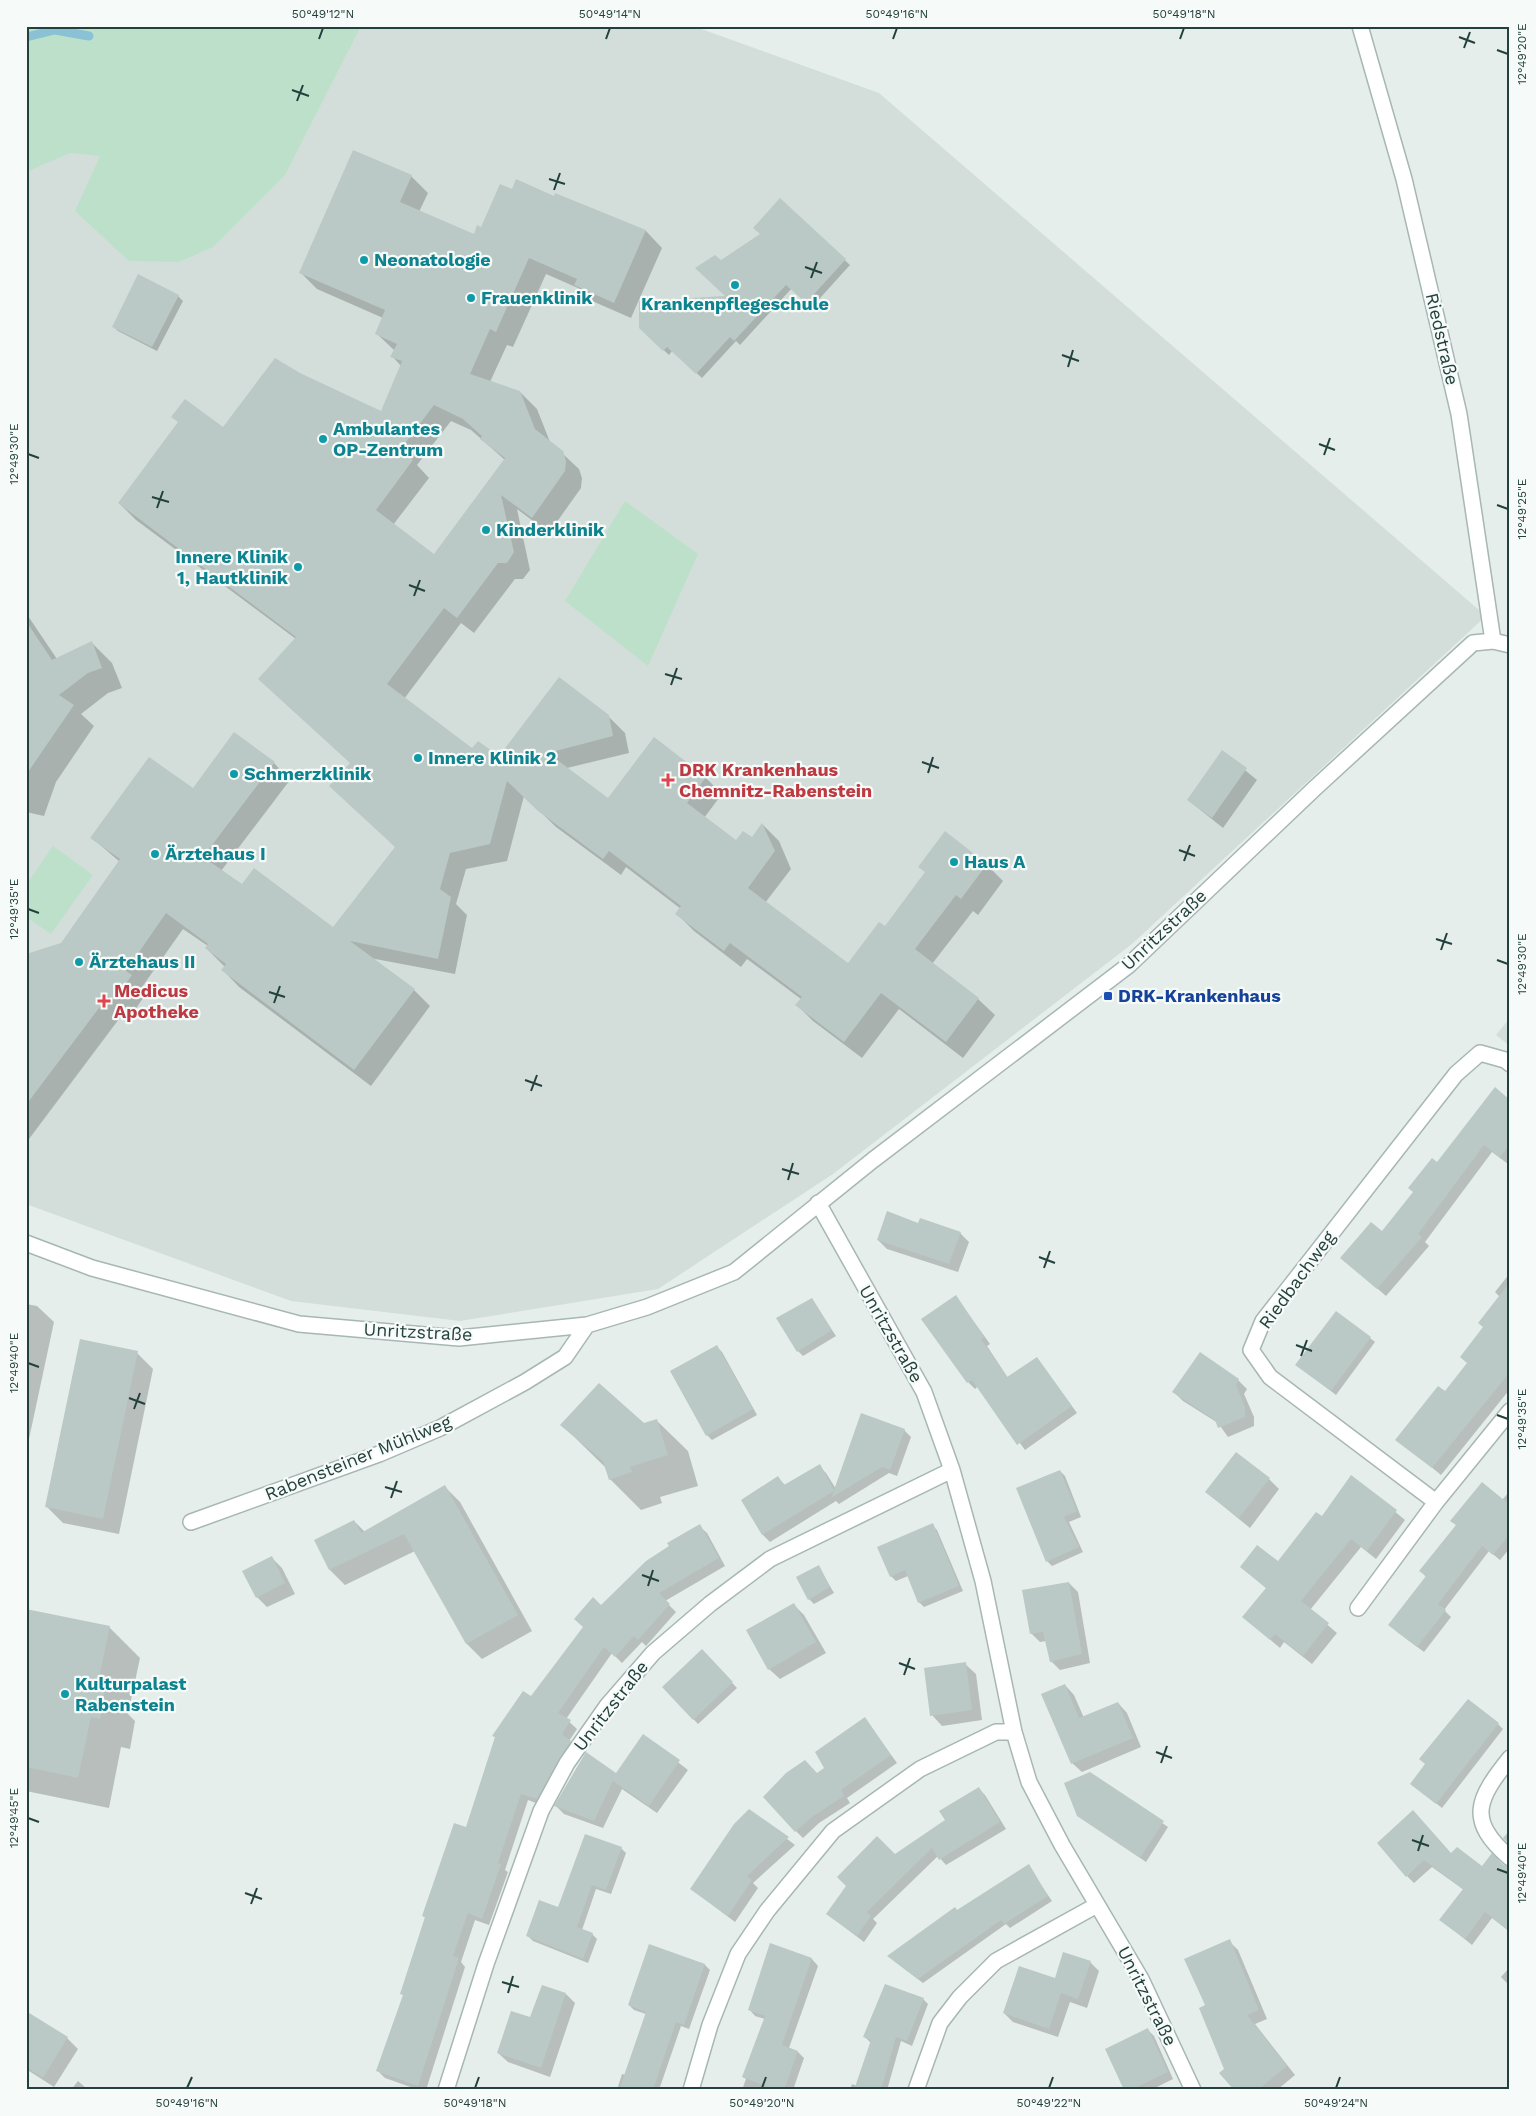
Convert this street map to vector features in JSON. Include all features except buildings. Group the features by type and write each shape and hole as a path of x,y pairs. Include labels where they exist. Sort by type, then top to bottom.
{"street":[{"name":"Riedstraße","path":"1360,26 1404,178 1459,414 1493,641"},
{"path":"1493,641 1510,645"},
{"name":"Unritzstraße","path":"26,1243 92,1268 299,1324 459,1338 587,1325 647,1307 734,1272 818,1203 1129,965 1315,788 1473,644 1493,641"},
{"name":"Riedbachweg","path":"1436,1502 1270,1377 1251,1350 1263,1321 1456,1074 1480,1053 1505,1060 1510,1064"},
{"name":"Unritzstraße","path":"818,1203 924,1392 952,1470 983,1581 1014,1732 1029,1782 1062,1845 1141,1980 1193,2090"},
{"name":"Rabensteiner Mühlweg","path":"191,1522 379,1454 440,1428 525,1382 566,1357 587,1325"},
{"path":"1358,1608 1436,1502 1510,1411"},
{"name":"Unritzstraße","path":"446,2090 486,1964 541,1811 567,1763 608,1706 653,1653 710,1604 770,1559 952,1470"},
{"path":"691,2090 710,2024 738,1954 767,1910 833,1831 920,1769 996,1732 1014,1732"},
{"path":"1510,1758 1494,1777 1482,1797 1481,1823 1493,1842 1510,1858"},
{"path":"916,2090 940,2023 960,1996 996,1961 1097,1905"}],"shaded area":[{"name":"DRK Krankenhaus Chemnitz-Rabenstein","path":"26,26 693,26 879,93 1486,616 1132,944 833,1174 658,1289 460,1321 291,1301 26,1204"},
{"path":"1510,1018 1510,1046 1496,1035"}],"green space":[{"path":"26,26 361,26 285,175 213,247 179,262 129,261 75,211 100,156 70,153 26,172"},
{"path":"625,501 698,554 648,666 565,601"},
{"path":"53,846 93,875 51,934 26,917 26,885"}],"waterway":[{"path":"26,37 55,30 89,36"}],"place":[{"name":"Neonatologie","path":"364,260"},
{"name":"Krankenpflegeschule","path":"735,285"},
{"name":"Frauenklinik","path":"471,298"},
{"name":"Ambulantes OP-Zentrum","path":"323,439"},
{"name":"Kinderklinik","path":"486,530"},
{"name":"Innere Klinik 1, Hautklinik","path":"298,567"},
{"name":"Innere Klinik 2","path":"418,758"},
{"name":"Schmerzklinik","path":"234,774"},
{"name":"DRK Krankenhaus Chemnitz-Rabenstein","path":"668,780"},
{"name":"Ärztehaus I","path":"155,854"},
{"name":"Haus A","path":"954,862"},
{"name":"Ärztehaus II","path":"79,962"},
{"name":"DRK-Krankenhaus","path":"1108,996"},
{"name":"Medicus Apotheke","path":"104,1001"},
{"name":"Kulturpalast Rabenstein","path":"65,1694"}]}
